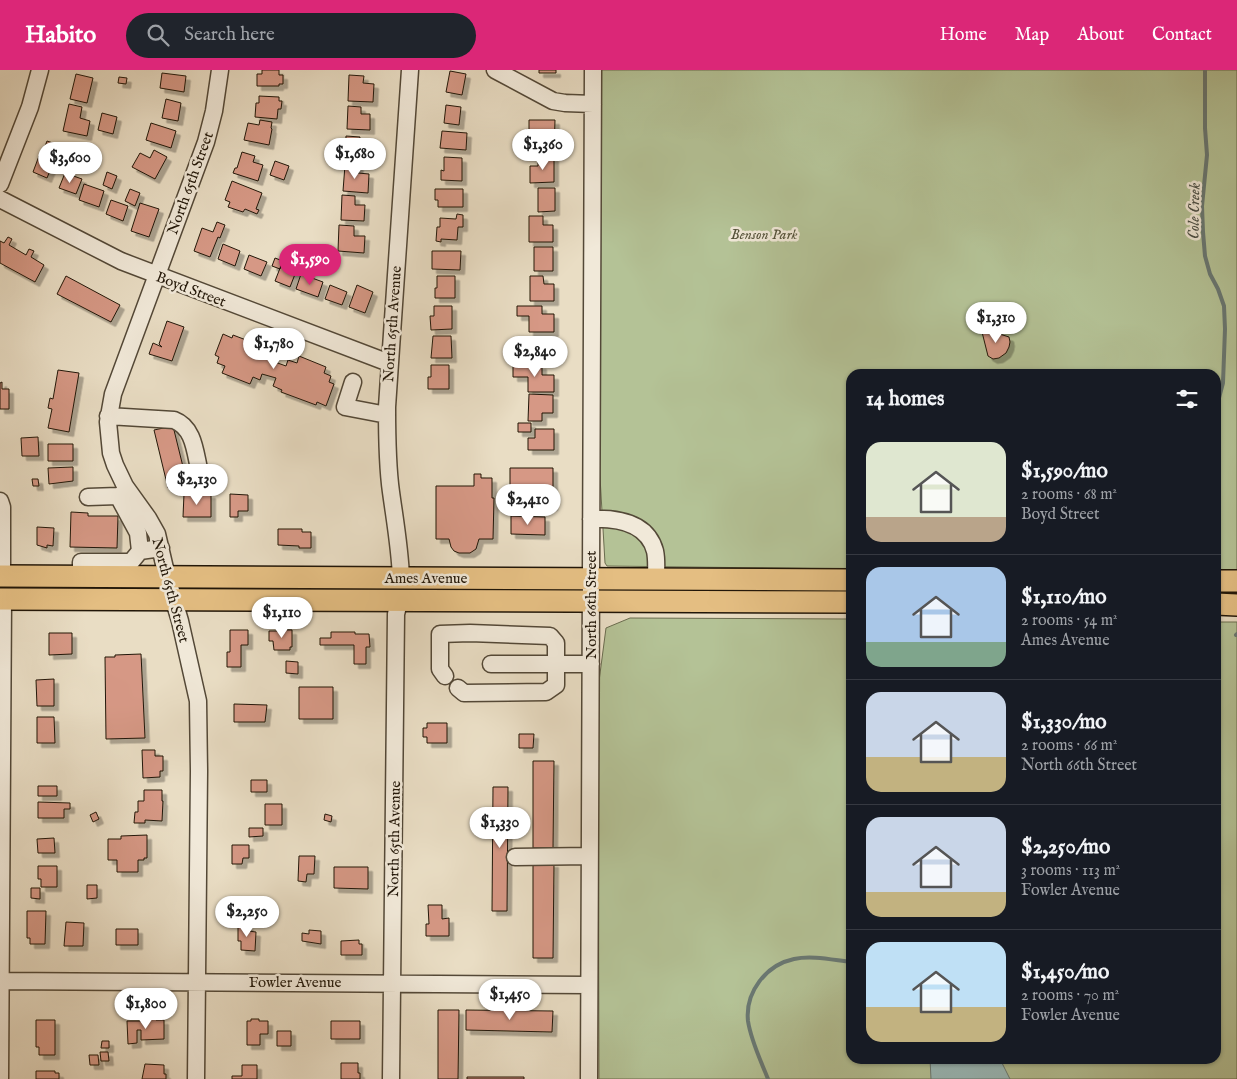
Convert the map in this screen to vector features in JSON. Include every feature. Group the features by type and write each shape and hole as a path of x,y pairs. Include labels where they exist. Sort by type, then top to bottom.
{"main road":[{"name":"Ames Avenue","path":"1,568 81,577 121,570 167,577 846,580"},
{"path":"1221,582 1237,582"},
{"name":"Ames Avenue","path":"2,598 846,602"},
{"path":"1221,604 1237,605"}],"street":[{"path":"0,184 30,107 40,70"},
{"name":"North 65th Street","path":"196,1079 198,700 157,534 123,494 111,453 108,416 113,394 206,142 214,111 220,70"},
{"name":"North 65th Avenue","path":"400,578 400,554 391,490 386,415 410,70"},
{"path":"495,70 553,101 593,104"},
{"name":"North 66th Street","path":"589,1079 593,70"},
{"name":"Boyd Street","path":"0,199 121,261 389,363"},
{"path":"353,382 345,407 386,415"},
{"path":"108,416 180,422 191,435 200,473"},
{"path":"88,497 123,494 138,533 140,551"},
{"path":"0,501 2,507 1,568"},
{"path":"591,519 621,521 631,524 642,531 654,549 656,578"},
{"path":"121,570 140,551 161,548"},
{"path":"0,1079 2,598"},
{"name":"North 65th Avenue","path":"391,1079 396,614 400,599"},
{"path":"445,676 440,669 440,634 470,633 550,636 556,642 556,685 546,692 464,693 458,688"},
{"path":"491,664 591,664"},
{"path":"515,857 590,856"},
{"name":"Fowler Avenue","path":"0,981 589,985"}],"green space":[{"name":"Benson Park","path":"600,70 1237,70 1237,573 1221,573 1221,369 846,369 846,569 607,566 605,563 599,460"},
{"path":"630,618 846,619 846,1064 1221,1064 1221,622 1237,622 1237,1079 599,1079 598,689 606,628"}],"water":[{"path":"930,1064 1002,1064 1010,1079 931,1079"}],"building":[{"path":"262,70 279,70 279,75 283,75 283,84 279,84 279,86 257,86 257,74 262,74"},
{"path":"539,70 556,70 556,73 539,73"},
{"path":"450,71 466,74 462,95 446,92"},
{"path":"162,73 186,76 184,92 160,88"},
{"path":"76,74 93,78 87,103 70,99"},
{"path":"349,75 364,76 363,83 374,84 373,102 348,101"},
{"path":"119,77 127,78 126,84 118,83"},
{"path":"259,96 279,97 279,101 282,101 281,109 278,109 277,119 255,117 256,103 259,103"},
{"path":"166,99 181,103 178,121 162,118"},
{"path":"69,104 82,107 80,118 90,121 87,136 63,131"},
{"path":"446,105 461,107 459,125 444,123"},
{"path":"348,106 361,107 361,114 370,114 370,130 347,129"},
{"path":"102,113 117,117 113,134 98,130"},
{"path":"260,120 272,122 269,145 244,140 248,123 259,125"},
{"path":"529,120 555,120 554,154 536,154 536,149 526,149 526,130 529,130"},
{"path":"151,123 176,131 171,148 146,140"},
{"path":"442,131 467,133 466,150 440,148"},
{"path":"346,136 360,137 359,144 371,145 370,161 345,160"},
{"path":"47,141 59,145 54,158 42,154"},
{"path":"154,150 167,157 155,179 132,167 140,153 150,158"},
{"path":"242,152 255,156 253,162 263,165 258,181 233,173 235,168 237,168"},
{"path":"39,156 54,161 47,178 33,172"},
{"path":"444,157 462,158 462,181 441,180 441,170 444,171"},
{"path":"538,157 554,157 554,182 530,183 530,166 538,166"},
{"path":"275,161 289,166 284,180 270,175"},
{"path":"345,165 359,166 358,173 369,174 368,193 343,191"},
{"path":"107,172 117,176 112,189 103,185"},
{"path":"65,173 82,179 76,194 59,188"},
{"path":"232,181 262,193 256,209 259,210 257,214 245,209 243,212 228,207 230,202 225,200"},
{"path":"84,184 104,191 99,207 79,200"},
{"path":"538,188 555,188 555,211 538,212"},
{"path":"130,189 140,193 135,206 125,201"},
{"path":"435,189 463,189 463,207 438,207 438,200 435,200"},
{"path":"342,195 355,196 355,205 365,205 364,221 341,220"},
{"path":"111,200 128,206 123,221 106,214"},
{"path":"140,203 159,209 149,237 131,231"},
{"path":"457,214 463,215 463,227 458,227 457,240 441,239 441,242 436,241 437,227 440,227 440,218 456,219"},
{"path":"529,216 543,216 543,225 553,225 553,242 529,242"},
{"path":"217,222 225,225 210,257 194,251 202,228 213,232"},
{"path":"339,225 354,226 354,236 365,236 364,253 338,251"},
{"path":"8,237 12,239 9,245 26,255 29,249 34,251 31,257 44,265 35,282 0,263 0,241 4,243"},
{"path":"223,244 240,251 235,266 218,259"},
{"path":"534,247 553,247 553,271 534,271"},
{"path":"432,251 461,251 460,270 432,269"},
{"path":"249,255 267,262 261,276 244,269"},
{"path":"275,258 283,261 280,269 272,266"},
{"path":"284,258 299,264 290,287 275,281"},
{"path":"301,274 323,282 318,297 296,289"},
{"path":"66,276 120,305 111,322 57,294"},
{"path":"437,276 455,276 455,298 435,298"},
{"path":"530,276 543,276 544,284 554,284 554,301 530,301"},
{"path":"330,285 347,292 342,305 325,299"},
{"path":"357,285 373,292 365,313 349,307"},
{"path":"434,306 452,306 452,329 431,330 430,316 434,316"},
{"path":"517,306 542,306 542,314 554,314 554,332 529,332 529,316 517,316"},
{"path":"167,321 184,327 172,361 149,354 153,343 162,347 159,344"},
{"path":"981,328 1009,337 1010,342 1006,353 999,358 993,359 988,356"},
{"path":"223,334 232,338 233,335 267,348 266,351 275,354 272,361 286,366 288,360 297,363 299,356 326,367 324,373 331,376 329,382 334,384 326,406 317,402 316,405 281,392 282,390 273,386 276,378 262,374 260,380 253,377 250,384 222,373 225,366 217,363 219,357 215,355"},
{"path":"433,336 451,336 452,358 431,358"},
{"path":"528,337 542,337 542,344 552,344 552,361 528,361"},
{"path":"431,365 449,365 449,389 428,389"},
{"path":"513,365 542,365 542,375 554,375 554,392 528,392 528,377 513,377"},
{"path":"58,370 79,373 69,432 48,428 52,409 48,408 50,398 53,399"},
{"path":"2,382 2,389 9,389 9,409 0,409 0,383"},
{"path":"529,394 553,395 553,413 542,413 542,421 528,421"},
{"path":"518,423 531,423 531,432 518,432"},
{"path":"173,426 187,483 168,488 154,430"},
{"path":"535,429 554,429 554,450 528,450 528,438 535,438"},
{"path":"38,437 39,456 22,456 21,438"},
{"path":"48,444 73,444 73,461 48,461"},
{"path":"73,467 73,481 49,484 48,468"},
{"path":"510,468 553,468 553,506 510,506"},
{"path":"474,474 481,474 481,478 492,478 492,498 494,498 493,539 479,539 476,549 470,553 459,553 451,547 449,539 436,539 436,486 474,486"},
{"path":"32,479 38,479 39,486 33,486"},
{"path":"184,494 211,494 211,517 183,517"},
{"path":"230,494 248,495 248,511 238,511 238,517 230,517"},
{"path":"71,512 88,513 88,516 118,516 117,548 70,547"},
{"path":"511,516 545,517 545,535 511,534"},
{"path":"37,527 54,528 53,546 47,545 47,548 37,545"},
{"path":"278,529 302,529 302,532 311,532 311,548 278,545"},
{"path":"280,625 287,625 287,630 292,630 292,647 290,647 290,650 274,650 273,641 269,641 269,631 280,631"},
{"path":"230,630 248,630 248,645 241,645 241,667 227,667 227,652 230,652"},
{"path":"331,632 369,634 370,647 366,647 366,664 354,664 354,645 320,645 320,638 331,638"},
{"path":"49,633 72,633 72,654 49,655"},
{"path":"141,654 145,738 106,739 105,657"},
{"path":"286,661 298,662 298,674 286,673"},
{"path":"54,679 54,706 37,706 36,680"},
{"path":"299,687 333,687 333,719 299,719"},
{"path":"234,704 267,705 265,722 234,722"},
{"path":"37,717 54,717 55,743 37,743"},
{"path":"427,723 447,723 447,743 427,743 427,737 423,737 423,728 427,728"},
{"path":"519,734 534,734 533,748 519,748"},
{"path":"142,750 155,750 155,756 163,756 163,771 160,771 160,777 143,778"},
{"path":"533,761 554,761 553,848 533,848"},
{"path":"251,780 267,780 267,792 251,792"},
{"path":"38,786 57,786 57,796 38,796"},
{"path":"493,787 508,787 507,911 492,911"},
{"path":"144,790 162,790 162,821 145,820 145,823 134,823 135,812 138,812 138,801 144,801"},
{"path":"38,802 70,803 70,809 64,809 64,818 38,818"},
{"path":"265,804 282,804 282,825 265,825"},
{"path":"96,812 99,819 93,822 90,815"},
{"path":"325,814 332,816 331,822 324,820"},
{"path":"249,828 263,828 263,836 249,837"},
{"path":"147,835 147,858 138,860 138,872 117,872 117,860 108,860 108,839 121,839 121,836"},
{"path":"54,838 55,853 38,853 37,839"},
{"path":"232,845 249,845 249,858 243,858 242,864 232,864"},
{"path":"299,856 315,856 314,874 307,874 306,882 298,881"},
{"path":"533,863 554,863 553,958 533,958"},
{"path":"38,866 57,866 57,887 41,887 41,879 38,879"},
{"path":"334,867 368,867 368,889 334,888"},
{"path":"87,885 97,885 97,898 87,899"},
{"path":"31,888 40,888 40,899 31,898"},
{"path":"428,905 442,905 442,919 449,918 449,936 426,936 426,924 429,924"},
{"path":"27,911 46,911 45,944 30,944 30,938 27,938"},
{"path":"66,922 84,923 83,946 64,946"},
{"path":"238,925 249,926 248,931 256,932 255,951 241,950 241,941 238,941"},
{"path":"116,929 138,929 138,945 116,945"},
{"path":"309,930 321,931 321,944 302,941 302,933 309,934"},
{"path":"359,940 359,944 362,944 362,955 341,955 341,941"},
{"path":"438,1010 459,1010 458,1079 438,1079"},
{"path":"466,1010 553,1011 552,1032 466,1030"},
{"path":"148,1018 164,1020 164,1039 141,1040 141,1030 137,1030 137,1043 128,1044 127,1021 148,1020"},
{"path":"251,1019 268,1021 268,1034 260,1034 260,1045 247,1045 247,1021 251,1021"},
{"path":"36,1020 55,1020 55,1055 39,1055 39,1047 36,1047"},
{"path":"331,1021 360,1021 360,1039 331,1039"},
{"path":"277,1031 291,1031 291,1046 277,1046"},
{"path":"102,1041 109,1041 109,1048 101,1048"},
{"path":"100,1052 108,1052 109,1061 101,1061"},
{"path":"89,1055 98,1055 99,1065 90,1065"},
{"path":"341,1063 358,1063 360,1079 341,1079"},
{"path":"145,1064 164,1065 166,1079 142,1079"},
{"path":"242,1065 257,1065 257,1079 232,1079 232,1076 242,1076"},
{"path":"36,1071 55,1071 55,1073 59,1073 59,1079 36,1079"},
{"path":"467,1077 524,1077 524,1079 467,1079"}],"waterway":[{"name":"Cole Creek","path":"1205,70 1207,155 1202,206 1203,232 1205,256 1210,274 1224,306 1225,329 1223,383 1221,390"},
{"name":"Cole Creek","path":"768,1079 748,1021 750,1000 759,981 775,967 794,959 815,958 846,961"}]}
